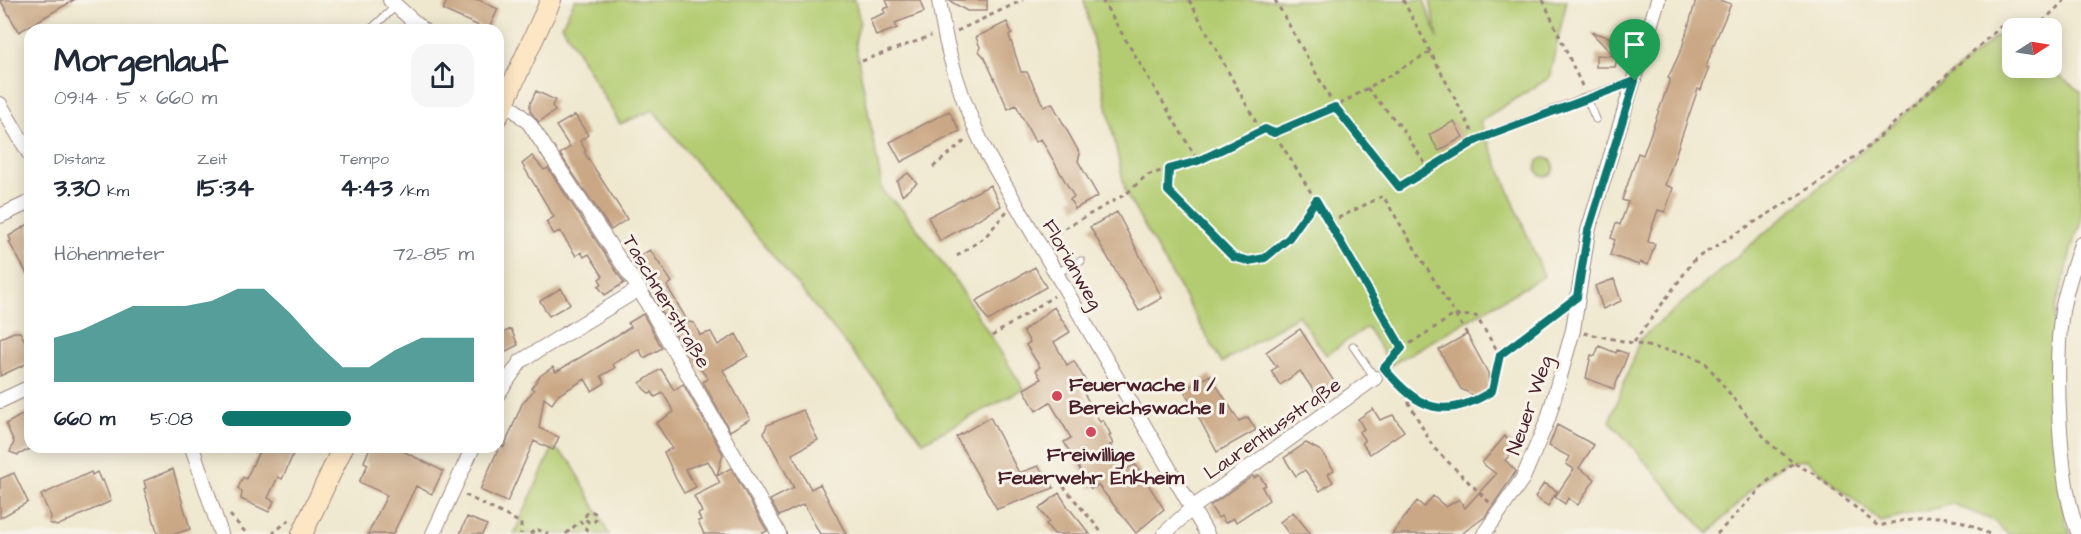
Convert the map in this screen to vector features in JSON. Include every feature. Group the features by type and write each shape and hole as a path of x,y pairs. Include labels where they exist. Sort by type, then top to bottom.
{"main road":[{"path":"504,96 551,0"},
{"path":"278,533 306,526 340,453"}],"street":[{"name":"Florianweg","path":"939,0 951,64 977,133 1207,534"},
{"name":"Neuer Weg","path":"1484,534 1535,454 1548,419 1573,330 1588,231 1658,0"},
{"path":"393,3 416,24"},
{"path":"0,104 24,145"},
{"name":"Taschnerstraße","path":"504,107 529,123 639,289 779,534"},
{"path":"0,216 24,205"},
{"path":"2079,534 2066,488 2059,344 2062,310 2081,244"},
{"path":"504,385 521,361 639,289"},
{"name":"Laurentiusstraße","path":"1164,534 1192,508 1380,373"},
{"path":"0,401 24,390"},
{"path":"194,453 221,534"},
{"path":"433,534 470,453"}],"lane":[{"path":"375,24 393,3"},
{"path":"1477,140 1586,97 1635,81"},
{"path":"1586,97 1596,119"},
{"path":"1056,273 1081,261"},
{"path":"1353,346 1380,373"}],"path":[{"path":"862,62 944,34 1023,0"},
{"path":"1102,0 1198,161"},
{"path":"1189,0 1257,124 1274,133 1330,222 1402,348"},
{"path":"1275,0 1335,107 1399,187 1477,140 1403,0"},
{"path":"1543,0 1578,72 1586,97"},
{"path":"2046,18 2065,0"},
{"path":"1634,342 1703,251 1759,221 1820,182 1868,147 2002,27"},
{"path":"1274,133 1335,107 1430,52"},
{"path":"1367,88 1401,127 1429,169"},
{"path":"1039,243 1126,194 1147,175 1198,161 1265,129"},
{"path":"933,167 955,147 977,133"},
{"path":"1169,169 1168,191 1233,257 1249,261 1265,258 1289,238 1316,200"},
{"path":"1330,222 1383,196 1467,334"},
{"path":"957,256 985,237 1016,204"},
{"path":"992,336 1065,288"},
{"path":"1500,355 1476,316 1454,315 1402,348 1380,373 1402,390 1434,408 1444,410 1473,403 1492,391 1500,355 1577,297"},
{"path":"1573,330 1686,354 1704,361 1768,442 1794,463 1816,475 1878,526 1938,515 1974,526 1989,534"},
{"path":"1402,390 1433,447 1500,512"},
{"path":"1717,534 1768,481 1794,463"},
{"path":"1063,486 1103,534"},
{"path":"453,489 520,523 521,534"},
{"path":"566,534 580,521 586,519"},
{"path":"580,521 590,534"},
{"path":"530,534 536,528 548,534"},
{"path":"235,534 242,529"}],"green space":[{"path":"575,0 855,0 860,21 855,42 883,192 904,211 957,283 1024,389 923,442 885,392 653,110 620,124 562,25"},
{"path":"1084,0 1424,0 1438,39 1430,0 1567,0 1549,78 1480,121 1544,276 1391,365 1367,327 1326,355 1298,315 1222,363 1126,194"},
{"path":"2000,33 2002,34 2002,78 2062,78 2081,92 2081,226 2075,236 2055,311 2056,415 2060,488 2066,524 2071,534 2008,534 1994,521 1953,504 1881,522 1806,460 1785,462 1751,490 1708,534 1610,421 1640,339"},
{"path":"1545,158 1551,161 1554,167 1551,173 1545,176 1539,173 1536,167 1539,161"},
{"path":"553,447 571,462 609,534 514,534"}],"building":[{"path":"0,0 74,0 33,24 24,24 24,29 19,32"},
{"path":"447,0 479,0 498,9 491,24 474,24 443,10"},
{"path":"886,0 920,0 924,12 895,23 897,28 876,36 870,19 885,13 883,9 889,7"},
{"path":"948,0 987,0 987,11 967,11"},
{"path":"1696,0 1719,0 1731,4 1714,44 1706,67 1709,68 1701,90 1698,89 1665,185 1673,188 1665,212 1658,210 1650,233 1648,242 1655,244 1648,265 1640,262 1639,265 1610,255 1615,240 1611,238 1616,223 1620,225 1628,202 1622,200 1638,153 1643,155 1670,79 1668,78 1682,48"},
{"path":"1007,22 1021,72 1027,72 1044,107 1052,103 1080,154 1078,161 1098,196 1075,209 1070,199 1074,197 1041,139 1035,142 1016,105 1008,109 985,58 979,51 980,47 976,37"},
{"path":"1591,32 1622,41 1615,67 1596,67 1596,55 1614,56"},
{"path":"536,91 555,100 552,106 555,111 539,122 530,111 530,104"},
{"path":"949,111 960,131 901,162 890,142"},
{"path":"575,115 588,135 580,141 586,151 584,152 627,219 611,230 560,154 570,147 556,126"},
{"path":"1454,121 1463,137 1439,151 1429,135"},
{"path":"532,156 544,170 548,168 624,283 605,295 598,286 602,284 599,279 603,276 589,254 584,257 581,252 576,256 560,231 554,234 546,222 554,217 522,164"},
{"path":"908,173 917,183 902,195 897,181"},
{"path":"990,185 1001,206 940,241 928,217"},
{"path":"1117,212 1162,298 1139,311 1090,227"},
{"path":"24,227 24,268 9,242 11,241 9,236"},
{"path":"650,250 672,282 667,286 688,322 694,323 700,335 711,332 718,345 736,334 748,356 723,370 750,419 730,431 703,382 708,379 678,339 631,261"},
{"path":"1035,267 1046,287 988,321 976,301"},
{"path":"1614,279 1621,301 1603,309 1595,286"},
{"path":"561,288 570,304 549,316 540,301"},
{"path":"1054,307 1070,332 1054,342 1067,365 1074,361 1086,382 1080,386 1100,422 1103,420 1111,435 1109,436 1113,444 1110,445 1124,471 1135,464 1164,509 1136,533 1098,485 1091,489 1064,442 1071,438 1050,402 1036,411 1024,389 1041,379 1036,370 1040,367 1026,345 1030,342 1023,331"},
{"path":"643,314 662,348 644,358 639,349 613,364 615,368 601,376 605,383 592,391 585,379 558,395 552,404 544,398 539,428 559,437 553,450 534,441 507,502 480,490 496,453 504,453 504,447 522,404 534,390 531,388 540,376 553,367 556,372 631,327 628,323"},
{"path":"511,329 518,345 504,352 504,332"},
{"path":"1300,329 1335,383 1317,395 1300,371 1280,385 1271,371 1277,367 1266,352"},
{"path":"20,332 24,339 24,365 0,376 0,338"},
{"path":"1467,334 1488,373 1489,388 1475,396 1461,389 1439,350"},
{"path":"1599,346 1616,353 1617,350 1628,354 1614,389 1586,378 1591,355 1595,356"},
{"path":"661,369 674,390 683,384 723,454 717,476 731,468 767,531 761,534 704,534 698,521 701,520 698,514 702,512 694,496 720,483 708,461 685,469 696,487 684,493 676,479 664,452 672,448 656,423 674,412 663,393 655,397 640,383"},
{"path":"1210,375 1239,421 1248,417 1256,430 1217,452 1184,390"},
{"path":"1373,409 1380,420 1393,415 1404,431 1370,454 1362,443 1365,441 1359,432 1364,429 1358,419"},
{"path":"803,410 818,440 792,454 811,489 820,484 846,534 820,534 804,504 779,516 770,500 794,488 764,433 767,425"},
{"path":"24,414 24,452 18,455 10,452 14,442 6,424"},
{"path":"990,417 1019,473 1038,466 1054,488 997,509 956,437"},
{"path":"1557,425 1594,445 1579,468 1595,479 1578,505 1568,498 1565,504 1555,497 1574,469 1566,464 1570,457 1549,446"},
{"path":"1505,436 1516,449 1505,460 1516,471 1485,517 1461,534 1392,534 1417,501 1424,507 1433,496 1446,507 1459,499 1465,508 1496,474 1482,463"},
{"path":"1306,443 1321,451 1334,470 1328,474 1333,482 1320,491 1305,470 1296,476 1284,458"},
{"path":"258,453 294,453 282,479 278,477 268,498 274,501 269,512 241,499 242,492 238,488 243,477 246,479"},
{"path":"368,453 407,453 443,471 432,494 416,486 393,534 368,534 387,495 359,482 368,464 364,462"},
{"path":"173,469 190,529 175,534 158,534 144,489 146,488 144,481"},
{"path":"91,472 92,475 97,472 101,481 103,480 111,501 57,526 49,523 51,517 41,495"},
{"path":"14,473 28,502 0,518 0,479"},
{"path":"1259,475 1266,485 1262,487 1269,500 1236,522 1233,518 1225,523 1221,516 1218,518 1210,506 1253,476 1254,478"},
{"path":"1544,483 1557,491 1548,506 1535,497"},
{"path":"1059,493 1090,534 1054,534 1046,524 1049,522 1039,509"},
{"path":"1293,512 1311,534 1289,534 1280,522"},
{"path":"467,517 487,525 482,534 460,534"}],"place":[{"name":"Feuerwache 11 / Bereichswache 11","path":"1057,396"},
{"name":"Freiwillige Feuerwehr Enkheim","path":"1091,432"}],"route":[{"path":"1635,81 1588,231 1577,297 1500,355 1492,391 1473,403 1444,410 1434,408 1402,390 1384,368 1402,348 1316,200 1289,238 1265,258 1249,261 1233,257 1168,191 1169,169 1198,161 1251,138 1265,129 1274,133 1335,107 1399,187 1477,140 1586,97 1635,81"}]}
